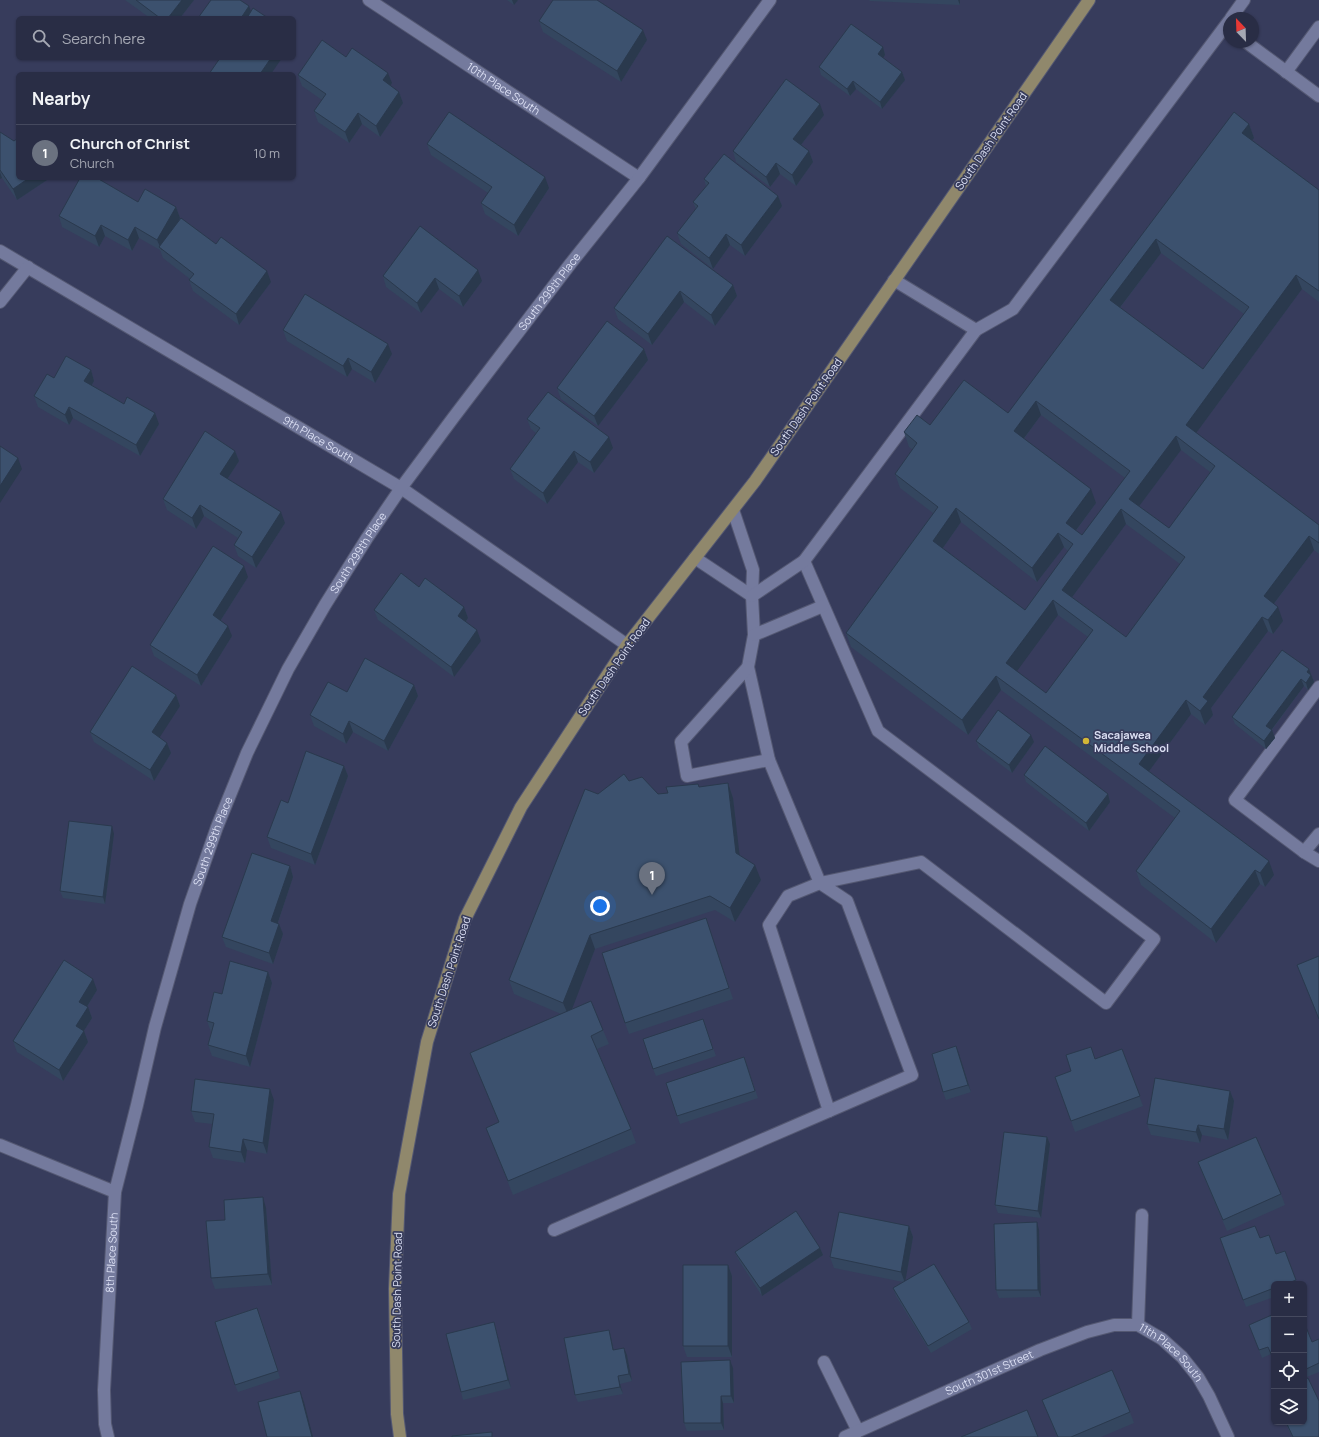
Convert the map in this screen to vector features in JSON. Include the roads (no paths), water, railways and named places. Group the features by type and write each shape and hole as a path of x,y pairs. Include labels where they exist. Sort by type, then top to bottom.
{"main road":[{"name":"South Dash Point Road","path":"400,1437 396,1414 395,1289 399,1194 427,1042 465,919 521,807 627,645 755,482 1086,1"}],"street":[{"name":"10th Place South","path":"369,0 639,178"},
{"name":"South 299th Place","path":"115,1192 137,1105 154,1027 190,904 220,820 248,753 288,669 325,605 367,538 401,488 571,263 639,178 770,0"},
{"path":"1236,12 1244,0"},
{"path":"1286,72 1319,27"},
{"path":"752,596 804,561 976,330 1013,310 1223,31"},
{"path":"1254,48 1319,96"},
{"name":"9th Place South","path":"0,251 401,488 627,645"},
{"path":"0,302 28,267"},
{"path":"894,280 976,330"},
{"path":"554,1230 912,1075 847,901 820,883 769,760 748,667 754,635 752,596 753,570 733,510"},
{"path":"695,558 752,596"},
{"path":"804,561 878,731 1154,939 1106,1002 920,862 820,883 788,896 769,925 829,1111"},
{"path":"754,635 823,606"},
{"path":"748,667 681,742 687,776 769,760"},
{"path":"1319,687 1235,800 1304,852 1319,861"},
{"path":"1304,852 1319,834"},
{"path":"0,1145 115,1192"},
{"name":"8th Place South","path":"108,1437 105,1424 104,1390 115,1192"},
{"name":"11th Place South","path":"1142,1215 1138,1325 1162,1339 1182,1357 1198,1377 1209,1396 1228,1437"},
{"name":"South 301st Street","path":"845,1437 1040,1350 1087,1332 1114,1325 1138,1325"},
{"path":"824,1362 858,1431"}],"place":[{"name":"Sacajawea Middle School","path":"1086,741"},
{"name":"Church of Christ","path":"652,895"}]}
